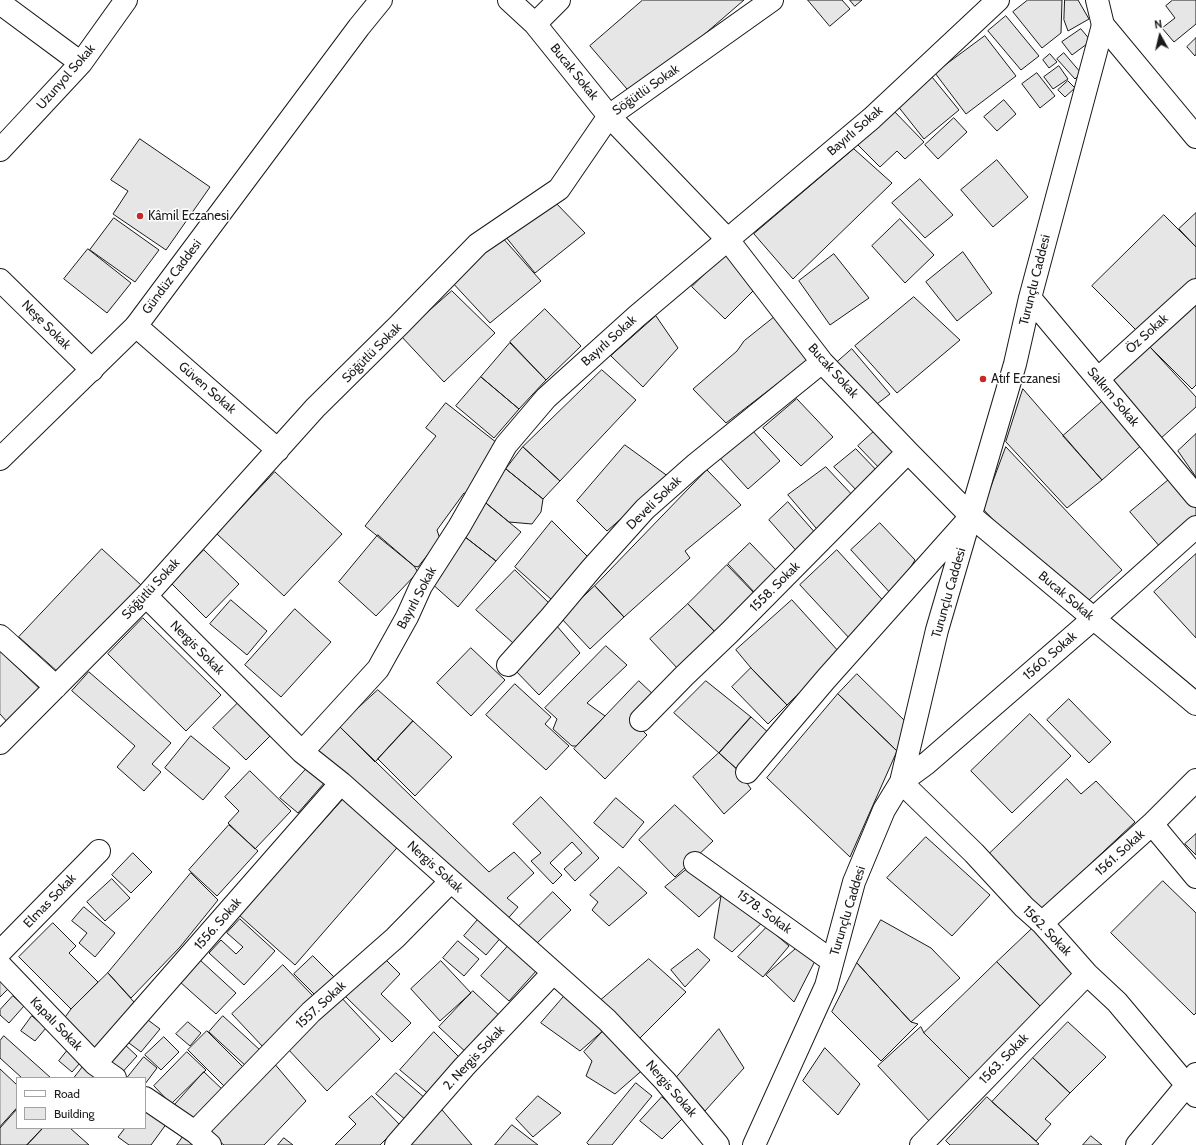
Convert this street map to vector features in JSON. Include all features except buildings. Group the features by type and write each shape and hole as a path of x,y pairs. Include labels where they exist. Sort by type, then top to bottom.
{"street":[{"name":"Uzunyol Sokak","path":"0,150 81,63 126,0"},
{"name":"Gündüz Caddesi","path":"0,459 136,326 359,27 381,0"},
{"name":"Bucak Sokak","path":"509,0 535,24 609,116 728,240 822,362 908,452 971,516 1196,704"},
{"path":"535,24 559,0"},
{"name":"Söğütlü Sokak","path":"0,743 146,596 315,408 478,244 559,189 609,116 772,0"},
{"name":"Bayırlı Sokak","path":"302,752 378,668 407,617 421,586 459,527 506,445 546,398 637,316 872,118 998,0"},
{"path":"1097,0 1103,25 1196,137"},
{"path":"0,3 81,63"},
{"name":"Turunçlu Caddesi","path":"754,1145 826,986 854,882 884,810 901,782 937,630 1015,364 1030,298 1103,25"},
{"name":"Neşe Sokak","path":"0,280 92,370"},
{"name":"Öz Sokak","path":"1098,379 1196,290"},
{"name":"Salkım Sokak","path":"1030,298 1196,496"},
{"name":"Güven Sokak","path":"136,326 278,450"},
{"name":"Develi Sokak","path":"508,665 645,509 696,464 822,362"},
{"name":"1558. Sokak","path":"641,720 908,452"},
{"path":"747,772 826,679 971,516"},
{"name":"1560. Sokak","path":"901,782 927,763 1093,619 1196,527"},
{"name":"Nergis Sokak","path":"146,596 302,752 341,783 607,1020 665,1080 718,1145"},
{"path":"0,636 56,687"},
{"name":"1561. Sokak","path":"1042,923 1152,824 1196,780"},
{"name":"1562. Sokak","path":"901,782 974,853 1024,907 1042,923 1087,974 1117,1002 1193,1084"},
{"name":"1556. Sokak","path":"95,1064 341,783"},
{"path":"1152,824 1196,877"},
{"name":"Elmas Sokak","path":"0,952 99,851"},
{"name":"1578. Sokak","path":"695,863 832,961"},
{"name":"1557. Sokak","path":"202,1138 311,1012 395,938 451,881"},
{"name":"Kapalı Sokak","path":"0,965 95,1064 114,1077"},
{"name":"2. Nergis Sokak","path":"396,1145 464,1067 553,973"},
{"name":"1563. Sokak","path":"921,1145 1087,974"},
{"path":"1137,1145 1193,1084"},
{"path":"146,1099 202,1138"}],"place":[{"name":"Kâmil Eczanesi","path":"140,216"},
{"name":"Atıf Eczanesi","path":"983,379"}]}
